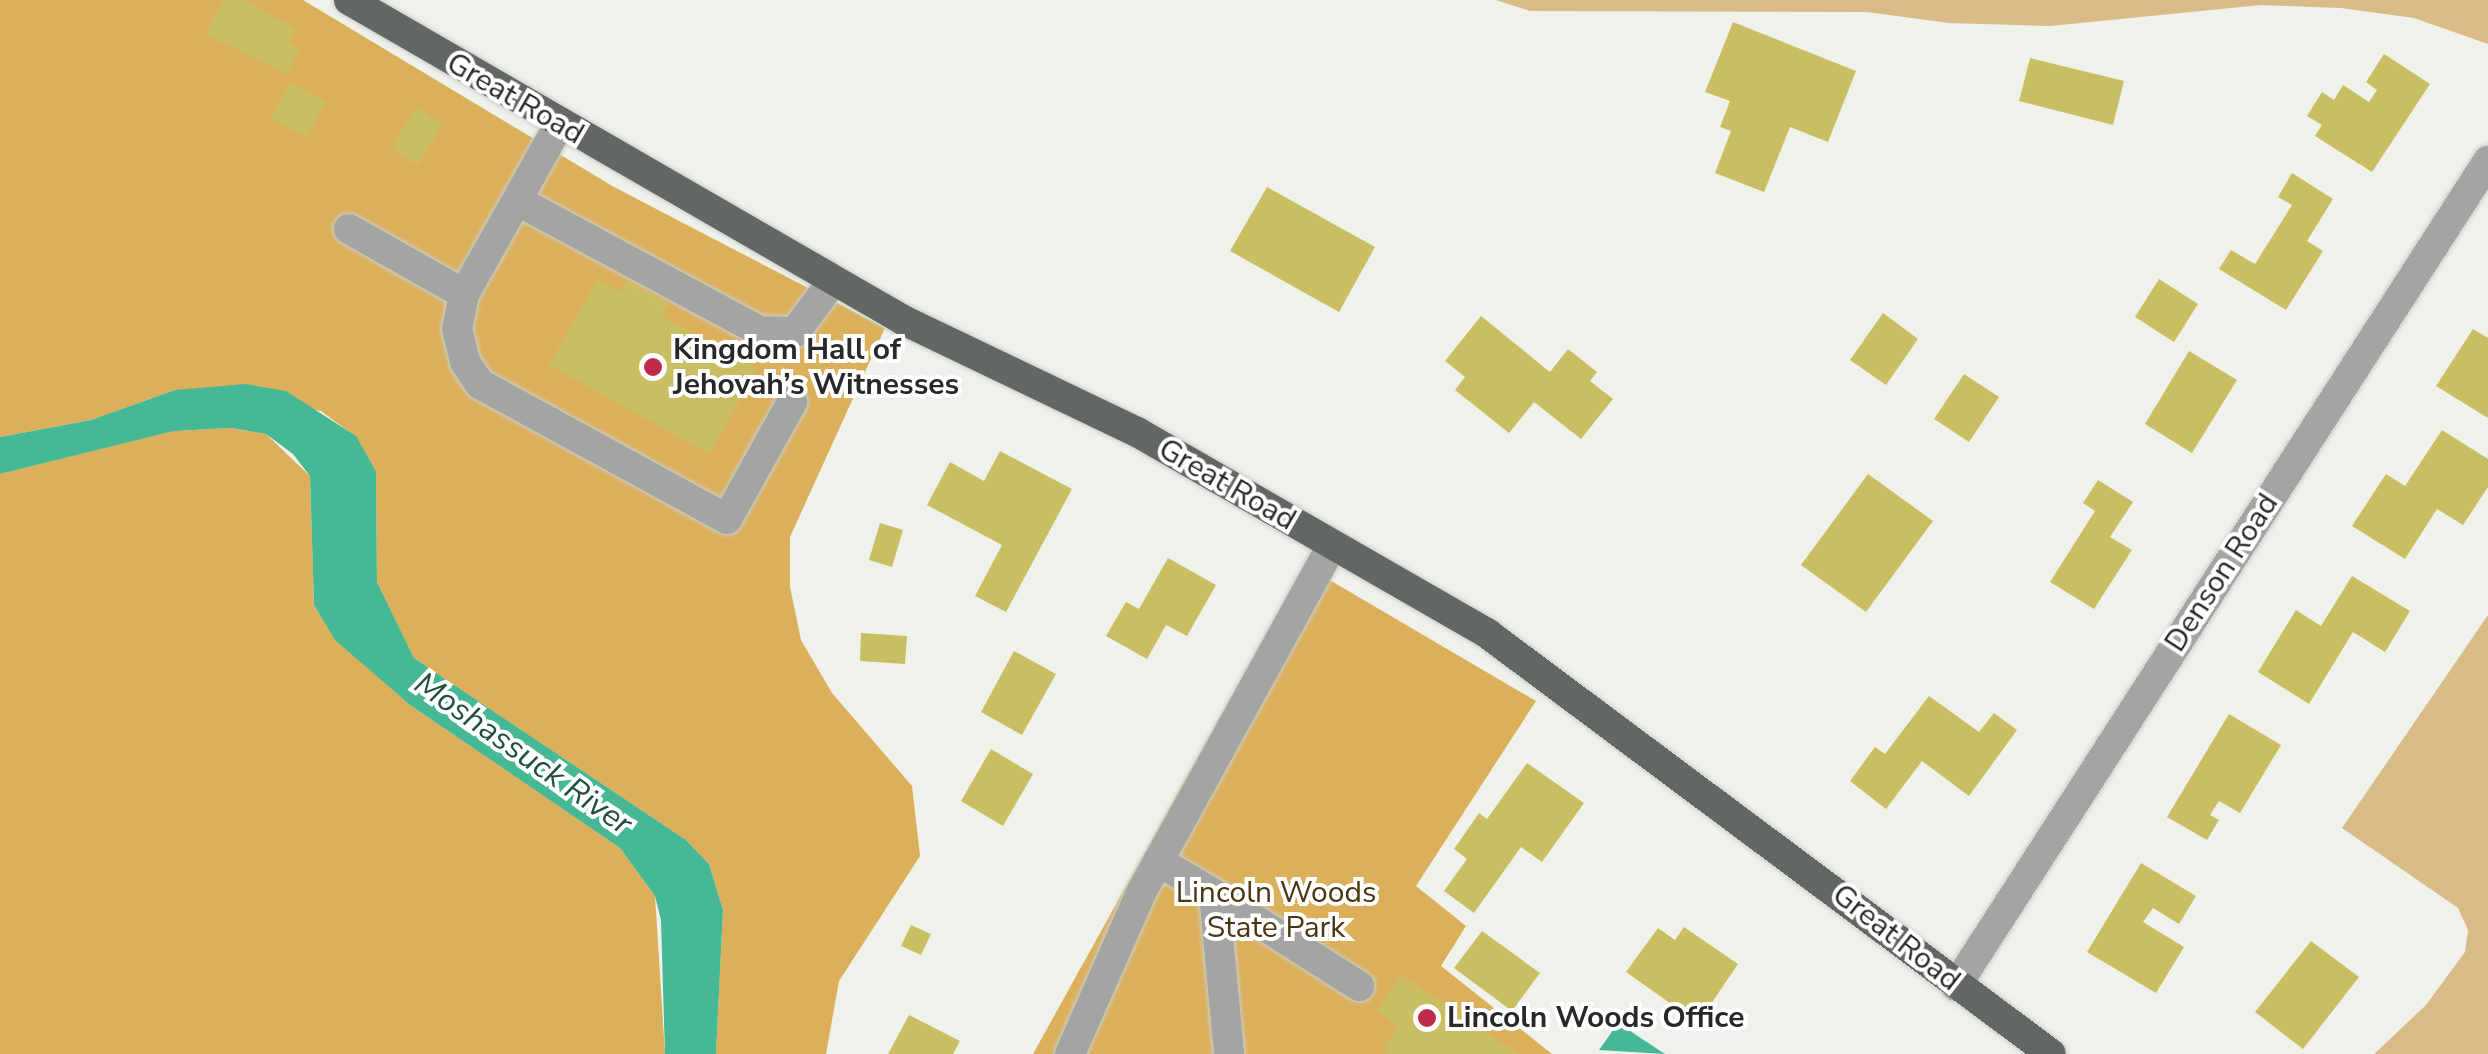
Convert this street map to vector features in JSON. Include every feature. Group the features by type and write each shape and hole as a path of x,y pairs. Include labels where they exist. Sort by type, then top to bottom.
{"main road":[{"name":"Great Road","path":"349,0 833,281 1137,432 1505,646 1772,840 1956,986 2052,1054"}],"street":[{"path":"559,125 464,294 457,330 465,362 480,384 727,519 792,402"},
{"name":"Denson Road","path":"1956,986 2488,161"},
{"path":"518,201 759,331 794,332 833,281"},
{"path":"348,229 464,294"},
{"path":"1070,1054 1158,862 1332,546"},
{"path":"1158,862 1359,986"},
{"path":"1214,894 1229,1054"}],"shaded area":[{"path":"1496,0 2488,0 2488,44 2414,18 2341,8 2261,5 2050,26 1949,23 1867,12 1530,11"},
{"path":"2488,615 2488,1054 2374,1054 2426,1005 2465,952 2468,930 2458,908 2342,828"}],"green space":[{"path":"0,0 303,0 614,187 885,328 790,537 790,587 801,640 832,693 912,786 920,856 839,981 826,1054 716,1054 723,910 709,864 686,840 414,658 377,582 376,471 355,436 321,411 175,390 91,420 0,437"},
{"path":"231,428 266,434 310,476 314,605 335,639 410,705 620,848 655,896 665,1054 0,1054 0,474 173,431"},
{"name":"Lincoln Woods State Park","path":"1304,565 1536,701 1416,886 1466,926 1441,966 1552,1054 1033,1054"}],"water":[{"name":"Moshassuck River","path":"246,384 286,391 356,436 376,471 377,582 414,658 686,840 709,864 723,910 716,1054 665,1054 661,920 655,896 620,848 410,705 335,640 314,605 310,476 293,454 266,434 231,428 174,431 0,474 0,437 91,420 175,390"},
{"path":"1618,1023 1665,1054 1599,1050"}],"building":[{"path":"223,0 245,0 296,29 289,42 301,49 287,74 205,34"},
{"path":"1733,22 1856,71 1828,142 1790,127 1764,192 1715,173 1731,131 1720,127 1730,101 1705,92"},
{"path":"2384,54 2430,84 2372,172 2315,136 2322,125 2307,116 2322,92 2334,100 2343,85 2369,102 2377,90 2366,82"},
{"path":"2030,58 2124,81 2113,125 2019,101"},
{"path":"291,82 326,102 306,138 270,118"},
{"path":"416,107 443,124 418,165 391,148"},
{"path":"2292,173 2333,199 2307,241 2323,251 2286,310 2219,269 2231,250 2255,264 2292,205 2278,197"},
{"path":"1267,187 1375,247 1339,312 1230,251"},
{"name":"Kingdom Hall of Jehovah’s Witnesses","path":"598,279 621,292 627,281 669,304 662,316 757,369 709,454 549,365"},
{"path":"2159,279 2198,304 2174,342 2135,317"},
{"path":"1883,313 1918,339 1886,385 1850,360"},
{"path":"1481,316 1550,372 1568,349 1597,372 1590,381 1613,399 1581,439 1534,402 1509,433 1455,390 1465,377 1445,361"},
{"path":"2473,329 2488,338 2488,418 2436,386"},
{"path":"2189,351 2237,380 2192,453 2145,424"},
{"path":"1964,374 1999,397 1969,442 1934,419"},
{"path":"2442,430 2488,459 2488,487 2463,525 2437,509 2405,559 2352,526 2386,474 2405,486"},
{"path":"1000,451 1072,489 1006,612 975,596 1002,545 927,505 950,462 984,481"},
{"path":"1868,474 1933,521 1866,612 1801,565"},
{"path":"2098,480 2133,502 2110,537 2132,550 2094,609 2050,582 2095,511 2083,503"},
{"path":"880,523 903,530 892,567 869,560"},
{"path":"1168,558 1216,585 1187,636 1166,625 1147,659 1106,636 1126,602 1139,609"},
{"path":"2352,576 2410,611 2385,652 2353,632 2309,704 2258,672 2296,610 2321,626"},
{"path":"861,633 907,636 905,664 860,661"},
{"path":"1014,651 1056,674 1022,735 981,712"},
{"path":"1929,696 1979,732 1994,713 2017,730 1969,796 1922,761 1886,809 1850,781 1875,747 1885,754"},
{"path":"2229,714 2281,745 2240,813 2219,801 2210,815 2219,820 2207,840 2167,817"},
{"path":"991,749 1033,774 1003,826 961,801"},
{"path":"1527,763 1584,803 1542,862 1521,847 1474,913 1444,891 1467,859 1454,849 1479,813 1487,819"},
{"path":"2141,863 2196,896 2179,924 2153,908 2143,922 2184,947 2156,993 2087,952"},
{"path":"911,925 931,934 921,955 901,946"},
{"path":"1684,927 1738,964 1698,1023 1626,972 1658,928 1675,940"},
{"path":"1482,931 1540,973 1512,1011 1454,968"},
{"path":"2311,941 2359,977 2303,1049 2255,1012"},
{"name":"Lincoln Woods Office","path":"1401,975 1519,1054 1388,1054 1382,1050 1398,1026 1376,1011"},
{"path":"909,1015 960,1041 953,1054 888,1054"}],"place":[{"name":"Kingdom Hall of Jehovah’s Witnesses","path":"653,367"},
{"name":"Lincoln Woods Office","path":"1427,1018"}]}
